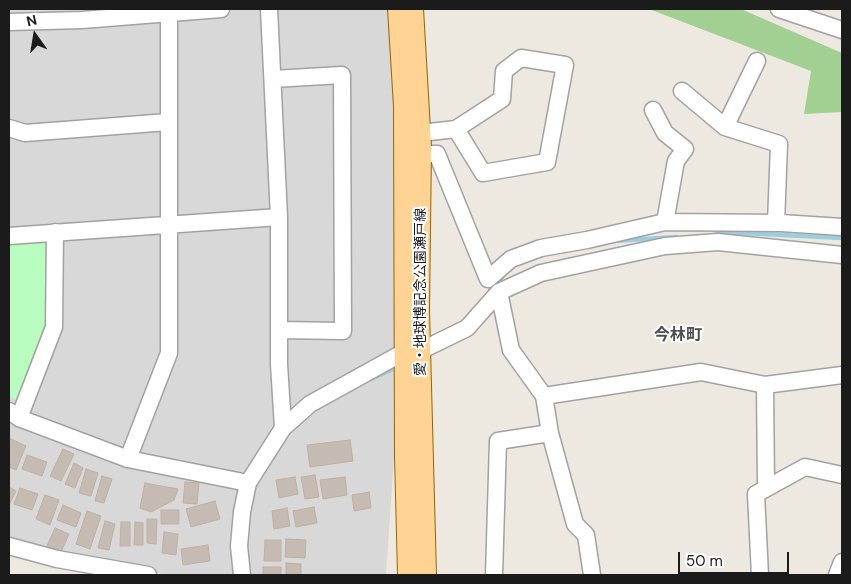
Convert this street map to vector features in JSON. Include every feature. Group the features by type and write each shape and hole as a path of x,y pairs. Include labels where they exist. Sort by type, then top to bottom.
{"main road":[{"name":"愛・地球博記念公園瀬戸線","path":"398,9 404,106 413,351 426,575"},
{"name":"愛・地球博記念公園瀬戸線","path":"408,575 405,456 413,351 421,154 413,9"}],"street":[{"path":"9,22 82,20 221,9"},
{"path":"269,9 279,217 279,330 283,428"},
{"path":"780,9 842,30"},
{"path":"128,459 169,353 169,13"},
{"path":"421,133 456,128 502,99 504,71 521,58 565,65 547,162 483,173 456,128"},
{"path":"725,127 757,61"},
{"path":"273,79 342,75 343,331 279,330"},
{"path":"682,91 725,127 779,144 776,223"},
{"path":"653,110 664,133 685,148 676,161 665,222"},
{"path":"9,128 25,133 168,122"},
{"path":"421,154 437,154 488,278 511,259 541,248 587,240 665,222 776,223 842,227"},
{"path":"9,236 279,217"},
{"path":"55,232 54,327 14,415 128,459 248,483"},
{"path":"242,575 240,538 242,512 248,483 283,428 310,404 413,351 466,328 499,292 541,273 665,246 718,242 842,255"},
{"path":"499,292 511,350 544,396 550,433 575,524 586,535 592,575"},
{"path":"544,396 701,372 765,385 842,375"},
{"path":"765,385 766,487"},
{"path":"494,575 498,441 550,433"},
{"path":"760,575 756,494 805,467 842,475"},
{"path":"9,546 57,559 148,575"},
{"path":"837,575 842,562"}],"shaded area":[{"path":"9,9 412,9 409,239 386,575 168,575 56,554 9,539"}],"green space":[{"path":"649,9 741,9 842,53 842,112 804,114 811,71"},
{"path":"50,234 49,322 19,402 9,395 9,236"}],"building":[{"path":"9,438 26,446 16,470 9,467"},
{"path":"350,440 353,461 310,467 307,445"},
{"path":"63,449 74,454 61,481 50,476"},
{"path":"27,455 47,462 42,476 22,469"},
{"path":"74,463 83,468 75,488 65,484"},
{"path":"86,469 98,473 91,496 79,493"},
{"path":"315,475 319,497 305,499 301,477"},
{"path":"102,476 112,479 104,503 95,501"},
{"path":"295,477 298,494 279,498 276,480"},
{"path":"345,477 347,495 323,499 320,480"},
{"path":"185,482 199,483 197,504 183,503"},
{"path":"145,483 178,489 174,500 151,512 140,508"},
{"path":"9,487 16,491 9,505"},
{"path":"20,488 38,494 32,510 14,504"},
{"path":"369,492 371,508 354,511 352,495"},
{"path":"45,495 59,500 50,525 36,519"},
{"path":"215,501 220,519 191,527 186,509"},
{"path":"63,505 81,513 76,527 57,520"},
{"path":"314,507 317,523 296,527 293,511"},
{"path":"287,508 290,526 274,529 272,511"},
{"path":"161,510 179,510 179,524 161,524"},
{"path":"87,511 101,516 90,549 76,544"},
{"path":"147,519 157,519 156,544 147,543"},
{"path":"105,521 115,524 109,550 98,548"},
{"path":"121,522 130,522 130,546 120,546"},
{"path":"135,522 143,523 143,545 134,545"},
{"path":"55,528 69,534 61,552 47,546"},
{"path":"164,532 178,534 176,555 162,553"},
{"path":"286,539 306,540 305,558 285,557"},
{"path":"265,540 281,540 281,561 264,561"},
{"path":"208,545 210,561 183,565 181,549"},
{"path":"286,563 301,564 301,575 286,575"},
{"path":"263,567 281,567 281,575 263,575"}],"waterway":[{"path":"716,234 742,233 842,238"},
{"path":"614,241 676,237"},
{"path":"490,290 503,276"},
{"path":"371,379 398,367"}],"district":[{"name":"今林町","path":"678,336"}]}
